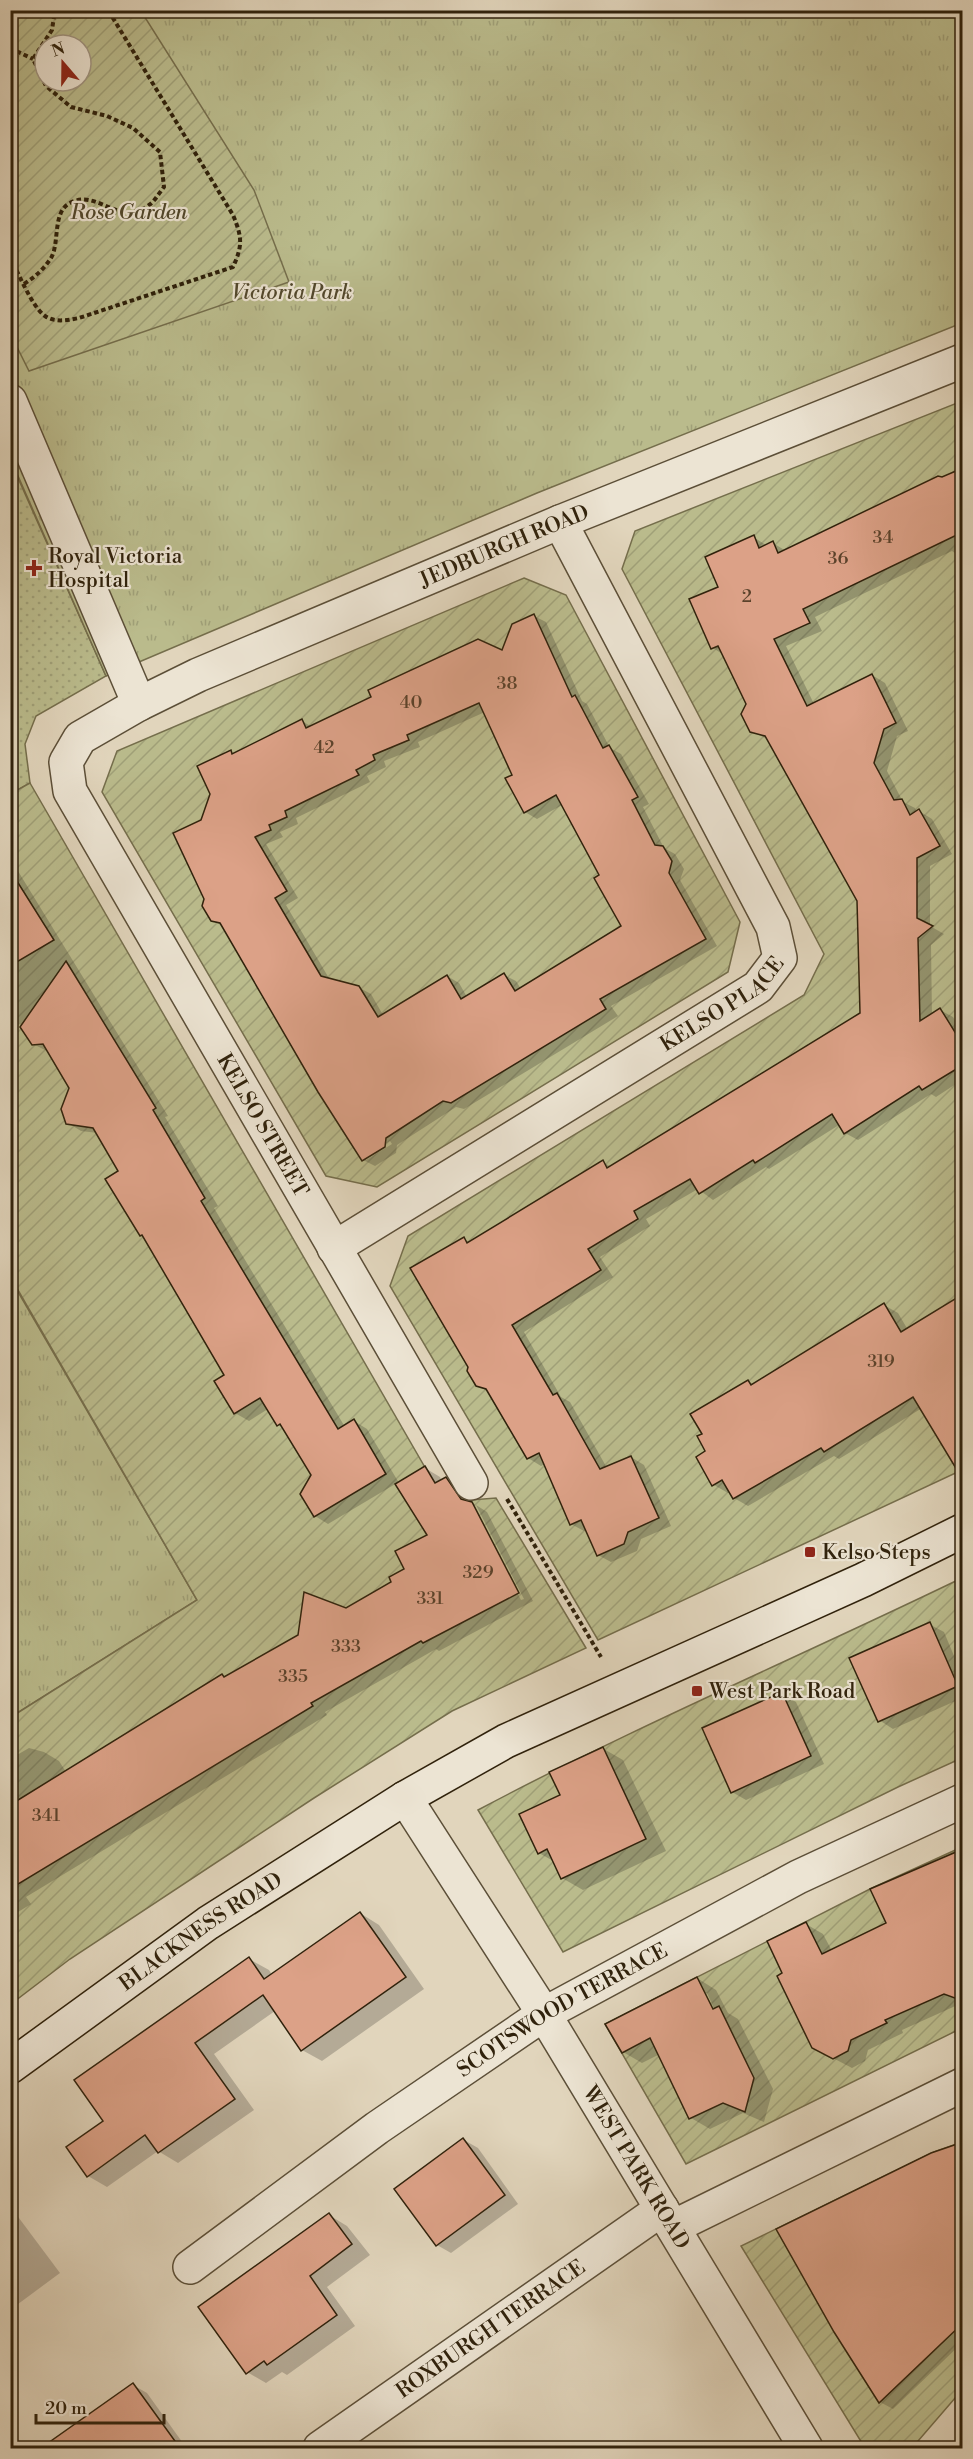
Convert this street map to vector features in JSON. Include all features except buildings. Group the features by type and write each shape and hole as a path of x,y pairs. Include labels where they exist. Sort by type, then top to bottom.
{"street":[{"name":"JEDBURGH ROAD","path":"66,762 80,738 139,704 198,675 560,522 963,361"},
{"path":"10,401 139,704"},
{"name":"KELSO PLACE","path":"334,1248 758,987 780,958 773,927 560,522"},
{"name":"KELSO STREET","path":"66,762 70,791 471,1484"},
{"name":"BLACKNESS ROAD","path":"10,2067 208,1923 405,1798 506,1741 863,1580 963,1531"},
{"name":"WEST PARK ROAD","path":"405,1798 544,2014 806,2448"},
{"name":"SCOTSWOOD TERRACE","path":"190,2267 377,2128 544,2014 798,1877 963,1801"},
{"name":"ROXBURGH TERRACE","path":"320,2448 667,2218 963,2085"}],"path":[{"path":"50,33 55,10"},
{"path":"10,257 35,305 46,317 62,321 79,318 233,267 239,254 242,237 233,215 108,10"},
{"path":"10,48 33,59"},
{"path":"24,284 38,274 52,256 60,216 68,203 81,199 99,203 118,212 135,213 150,205 164,188 160,152 133,128 107,116 71,107 54,93"},
{"path":"506,1497 620,1689"}],"green space":[{"name":"Rose Garden","path":"11,10 141,11 254,190 289,282 29,371 11,335"},
{"name":"Victoria Park","path":"10,11 962,11 962,323 537,493 106,676 11,460"},
{"path":"962,401 962,794 958,797 962,804 962,1470 598,1640 390,1286 408,1236 804,995 824,954 622,569 635,531"},
{"name":"Royal Victoria Hospital","path":"10,460 106,676 36,716 25,744 30,783 11,794"},
{"path":"524,578 566,595 740,922 728,972 377,1187 326,1176 102,792 117,751"},
{"path":"30,783 445,1502 496,1498 586,1648 452,1711 314,1798 70,1959 11,2004 11,1717 197,1600 11,1278 10,794"},
{"path":"10,1278 197,1600 11,1717 10,1717"},
{"path":"962,1578 962,1758 898,1787 563,1952 478,1810 658,1720"},
{"path":"962,1847 962,2028 686,2164 605,2024 870,1889"},
{"path":"962,2142 962,2390 912,2448 865,2448 741,2246 934,2152"}],"place":[{"name":"Royal Victoria Hospital","path":"34,568"},
{"name":"Kelso Steps","path":"810,1552"},
{"name":"West Park Road","path":"697,1691"}]}
